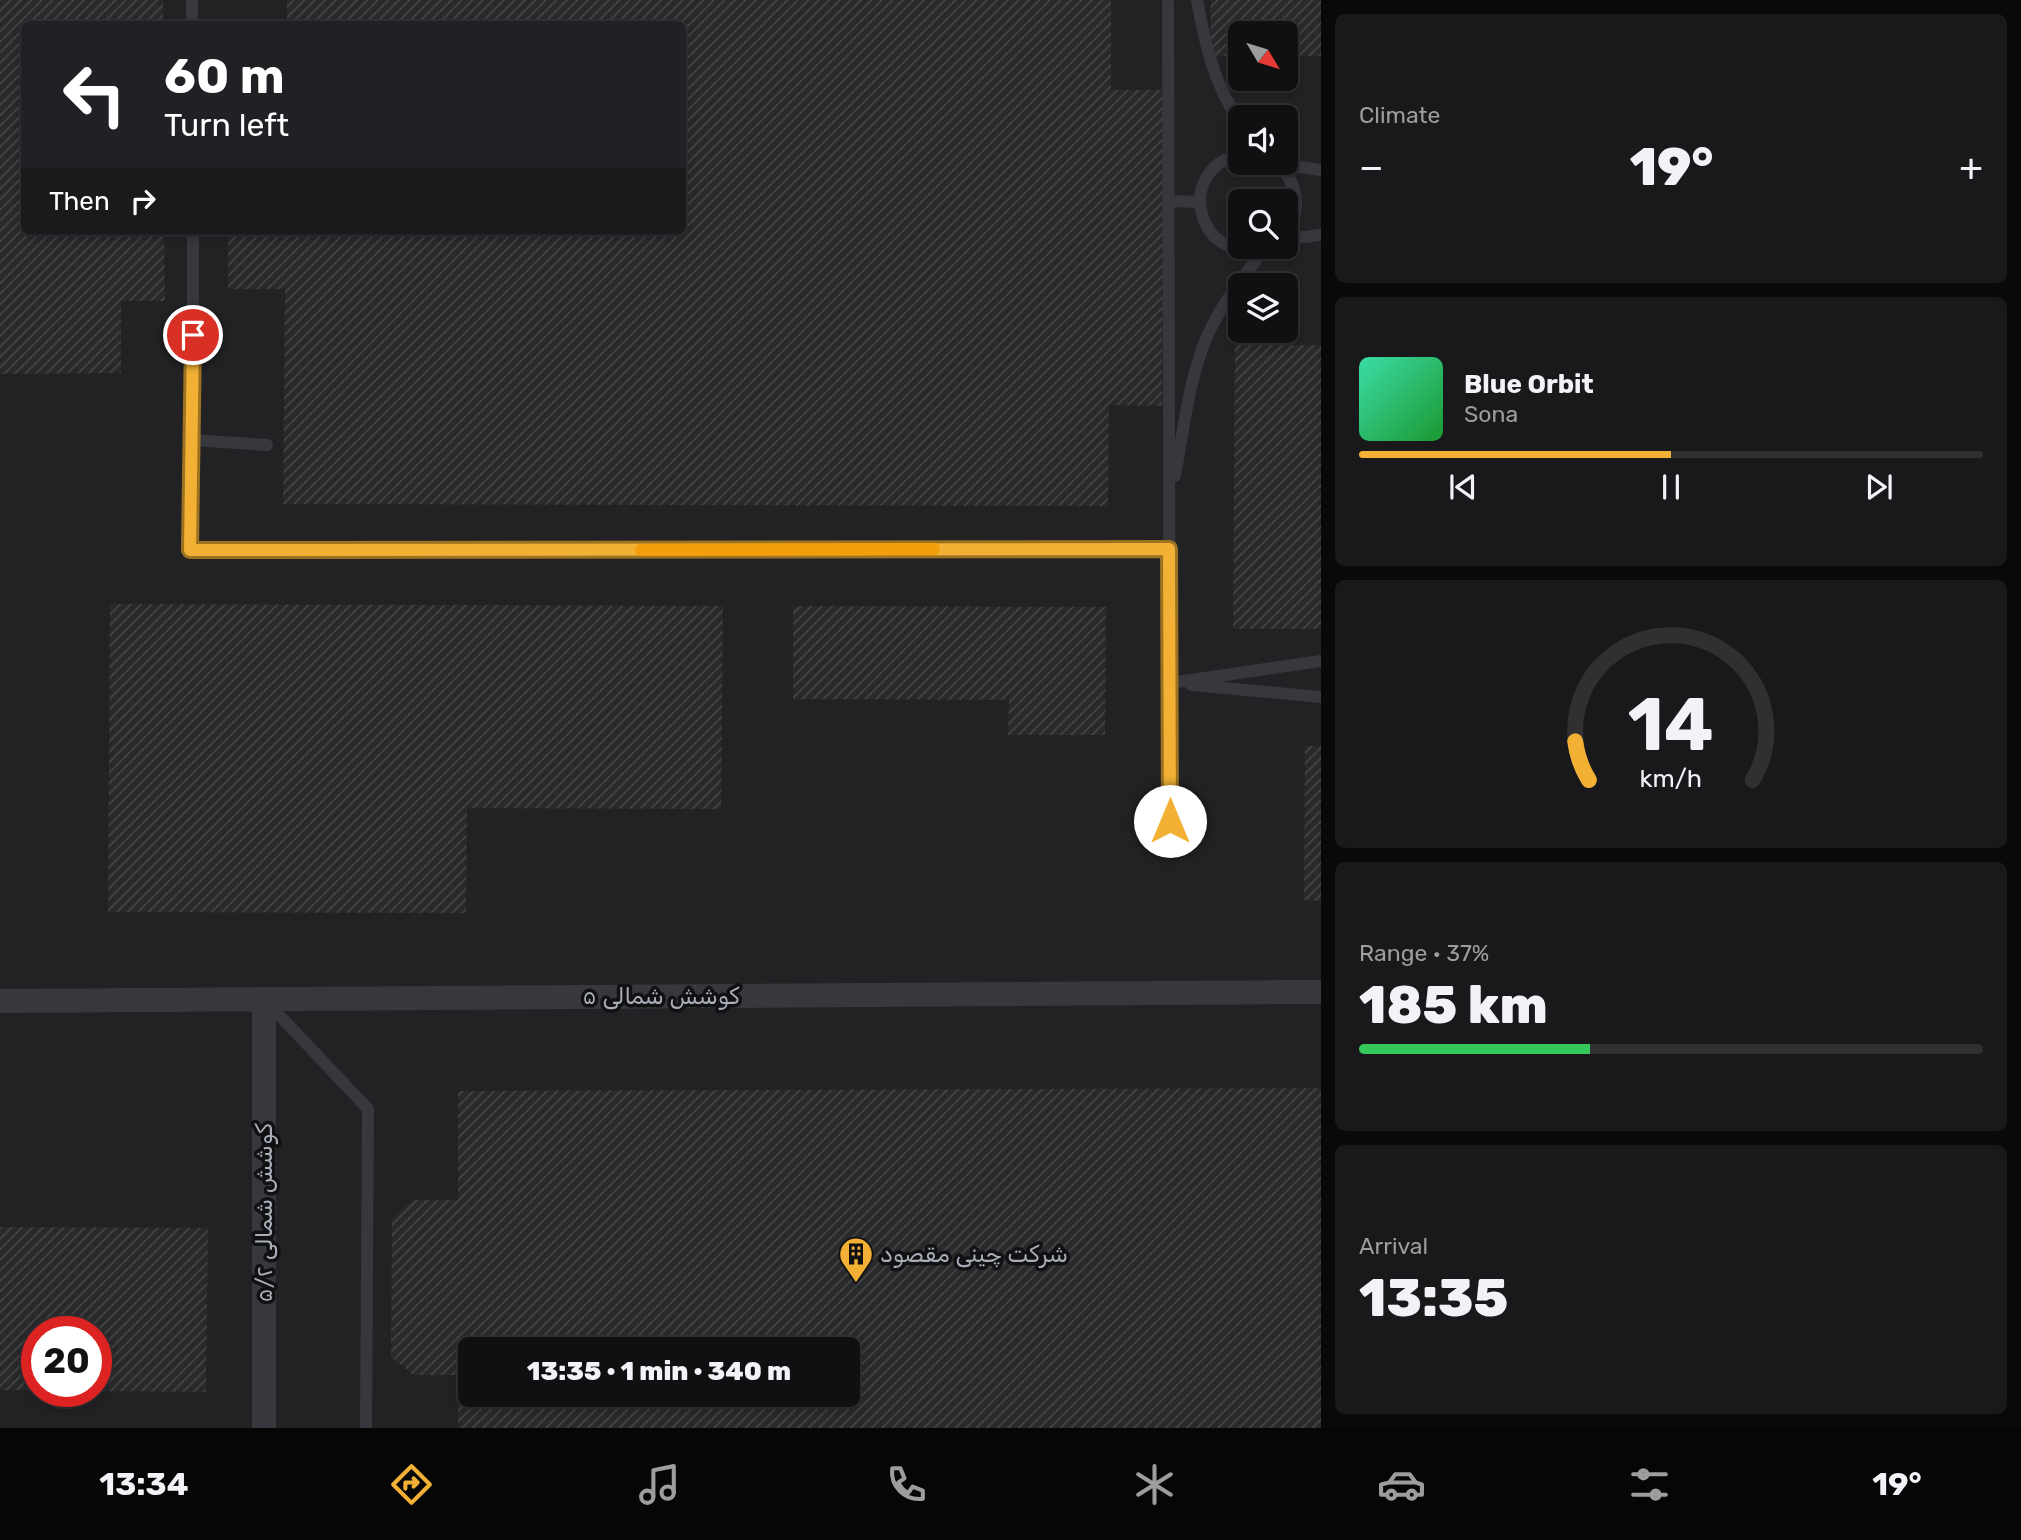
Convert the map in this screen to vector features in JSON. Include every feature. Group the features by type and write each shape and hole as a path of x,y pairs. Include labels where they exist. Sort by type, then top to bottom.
{"street":[{"name":"کوشش شمالی ۵","path":"0,1001 1321,992"},
{"name":"کوشش شمالی ۵/٢","path":"264,999 264,1428"}],"lane":[{"path":"192,0 192,21"},
{"path":"1168,0 1170,821"},
{"path":"1197,0 1211,66 1230,105"},
{"path":"1228,158 1217,165 1206,178 1200,194 1200,211 1206,227 1217,240 1228,246"},
{"path":"1298,167 1321,170"},
{"path":"1168,201 1200,202"},
{"path":"192,235 193,440 190,550 1169,549"},
{"path":"1298,238 1321,236"},
{"path":"1169,504 1197,365 1212,325 1257,259"},
{"path":"193,440 267,445"},
{"path":"1170,683 1321,661"},
{"path":"1170,683 1321,697"},
{"path":"264,999 368,1109 366,1428"}],"shaded area":[{"path":"0,0 1321,0 1321,1428 0,1428"}],"building":[{"path":"0,0 163,0 163,21 21,21 21,235 164,235 165,301 121,301 121,373 0,374"},
{"path":"287,0 1111,0 1111,90 1164,90 1162,406 1109,405 1108,506 283,504 285,289 228,289 228,235 686,235 686,21 287,21"},
{"path":"1211,0 1321,0 1321,56 1298,56 1298,21 1228,21 1228,56 1210,56"},
{"path":"1235,345 1321,345 1321,629 1233,629"},
{"path":"110,604 723,606 721,809 467,808 466,913 108,912"},
{"path":"793,606 1106,607 1105,735 1008,735 1009,700 793,699"},
{"path":"1305,746 1321,746 1321,901 1304,900"},
{"name":"شرکت چینی مقصود","path":"1321,1088 1321,1428 458,1428 458,1407 860,1407 860,1337 458,1337 458,1375 413,1375 391,1357 392,1218 413,1200 458,1200 458,1091"},
{"path":"0,1227 208,1228 206,1392 112,1391 112,1316 21,1316 21,1390 0,1390"}],"slow traffic":[{"path":"641,550 934,549"}],"place":[{"name":"شرکت چینی مقصود","path":"856,1284"}],"route":[{"path":"193,335 190,550 1169,549 1170,821"}]}
